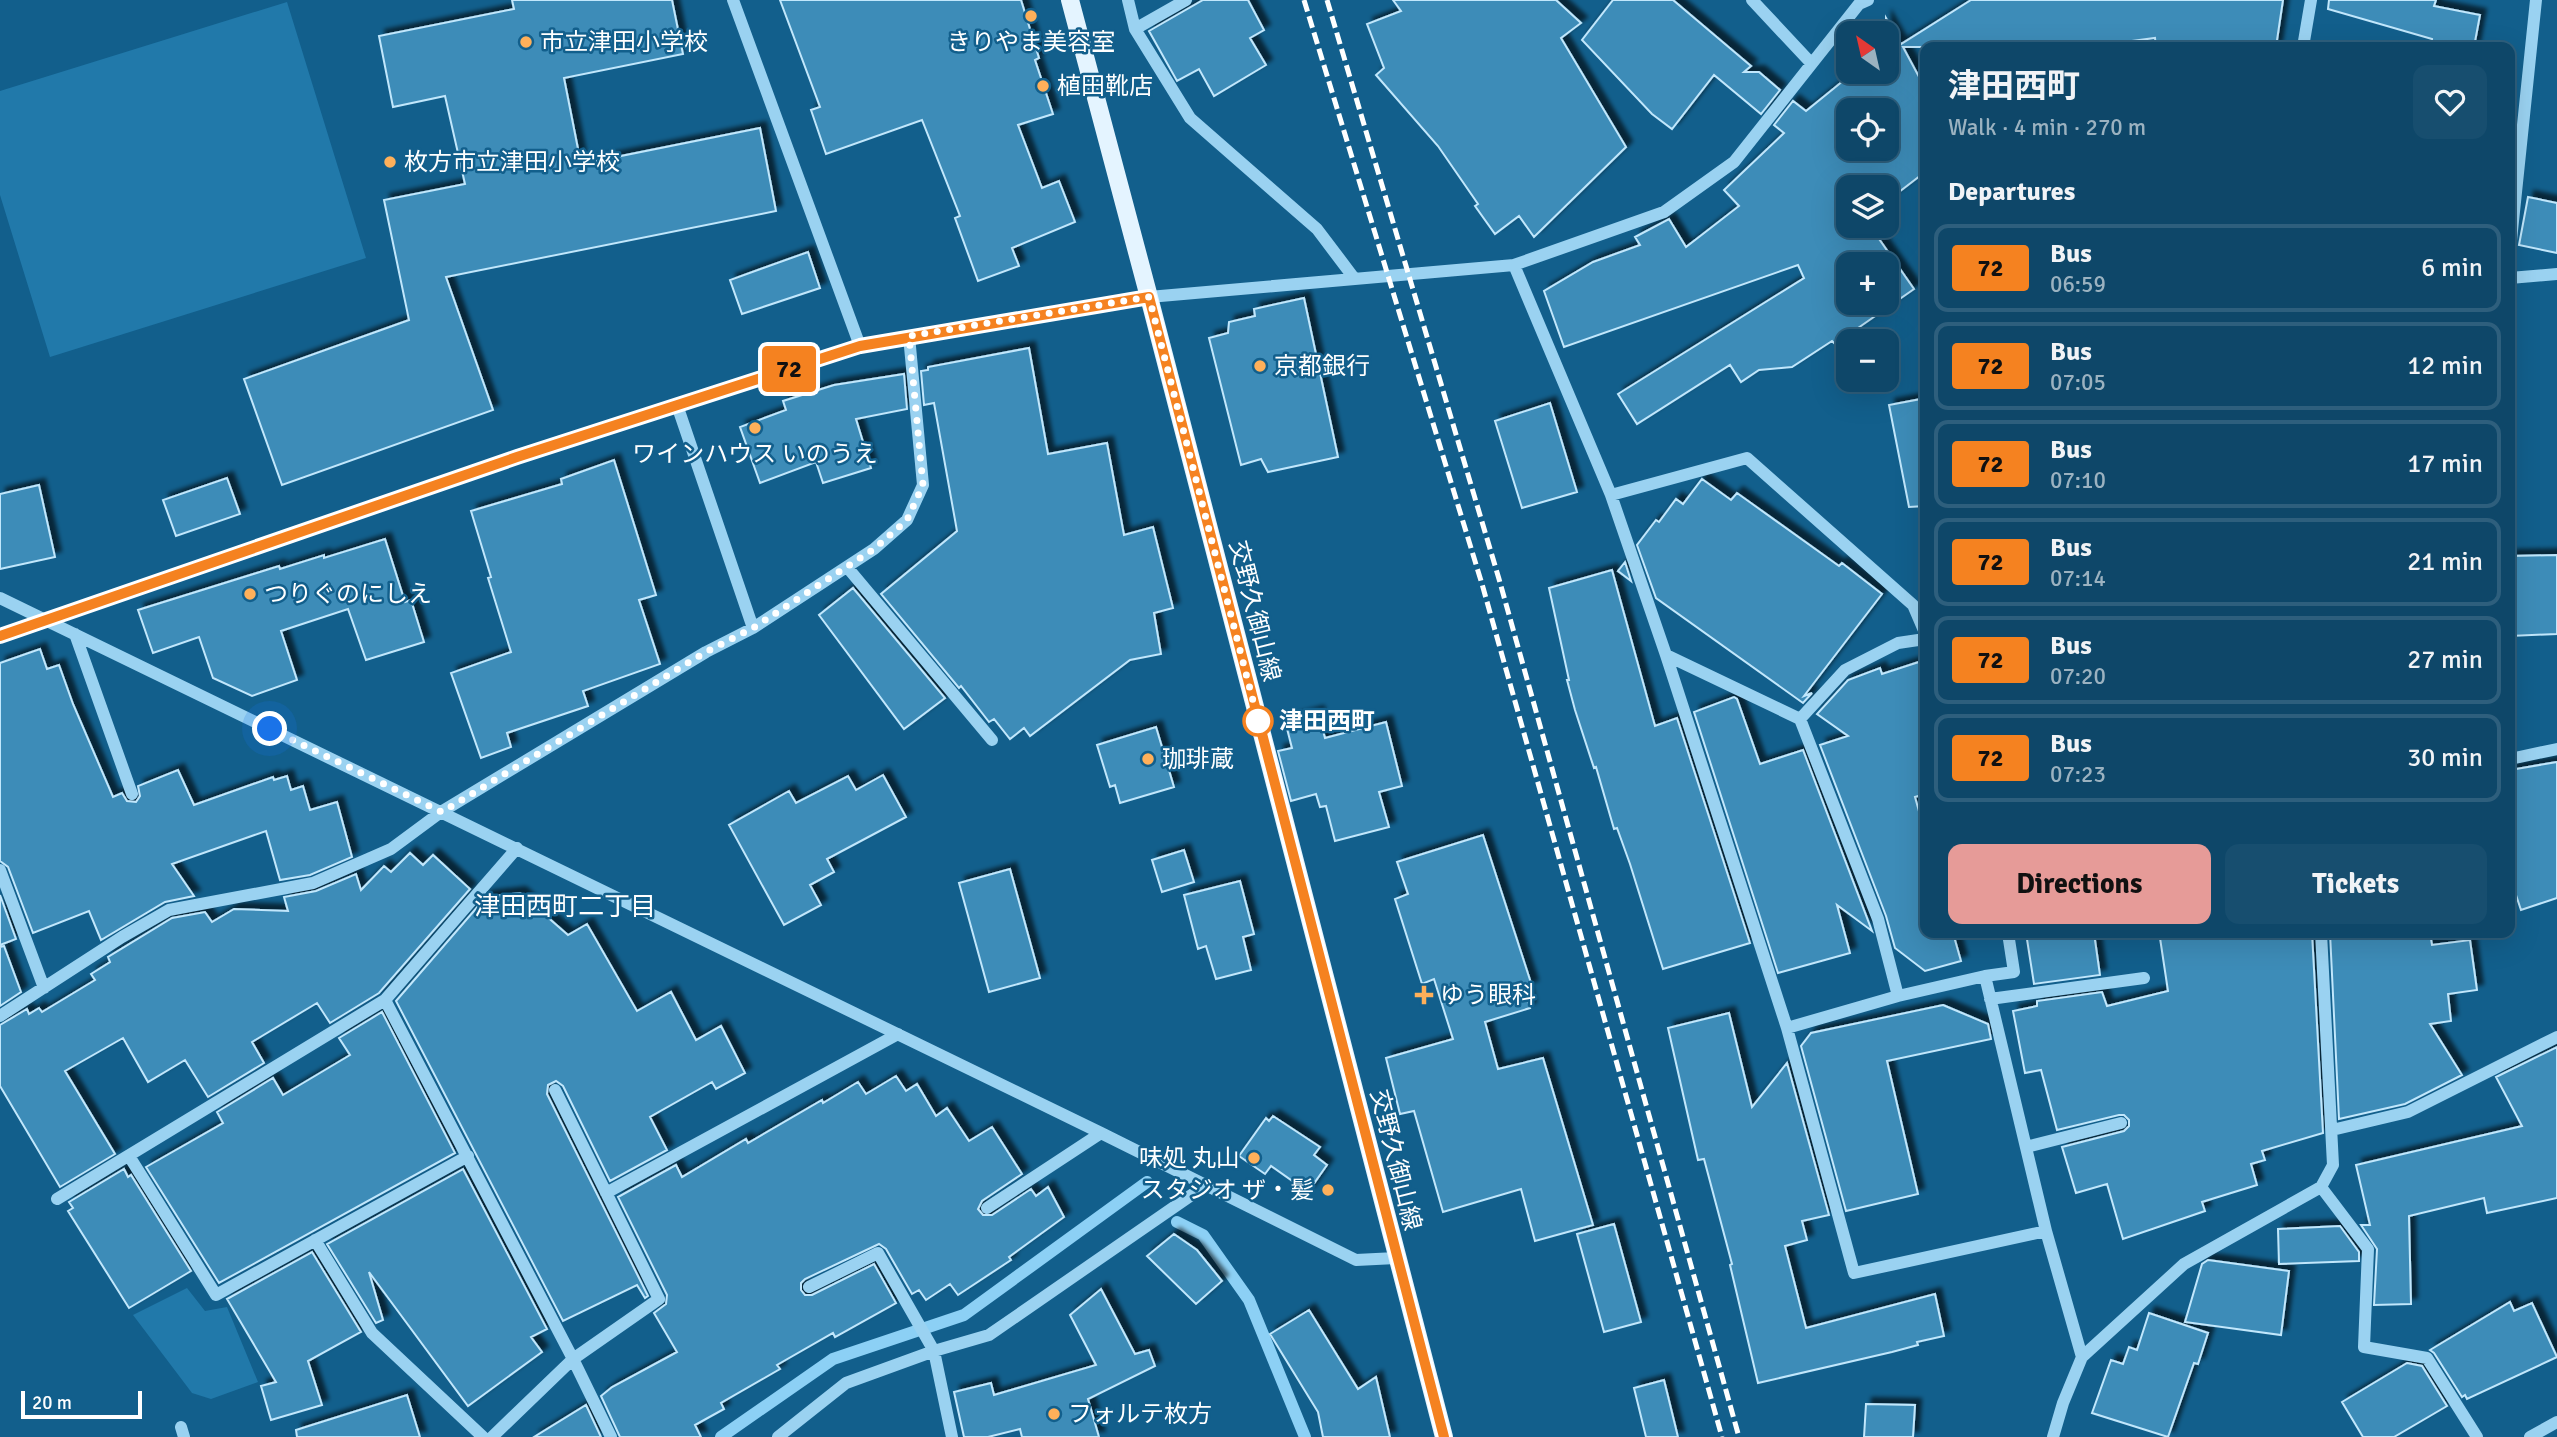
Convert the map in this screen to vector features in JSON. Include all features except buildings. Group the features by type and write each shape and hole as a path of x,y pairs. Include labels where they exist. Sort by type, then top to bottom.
{"main road":[{"name":"交野久御山線","path":"1069,0 1149,297 1444,1437"}],"street":[{"path":"733,0 860,346"},
{"path":"1128,0 1135,29 1191,118 1317,229 1354,278"},
{"path":"1135,29 1186,0"},
{"path":"1752,0 1811,63"},
{"path":"0,636 491,466 860,346 1149,297 1514,265 1664,212 1734,162 1859,4 1868,0"},
{"path":"2304,42 2311,0"},
{"path":"2515,202 2536,0"},
{"path":"1514,265 1611,495 1666,655 1787,1028 1854,1273 2046,1231"},
{"path":"2515,278 2557,274"},
{"path":"0,1016 169,909 313,883 391,849 442,812 694,659 753,628 874,549 907,520 923,485 909,336"},
{"path":"677,405 753,628"},
{"path":"1611,495 1747,458 1913,605 1920,621"},
{"path":"847,567 992,740"},
{"path":"0,598 1101,1133 1356,1260 1396,1258"},
{"path":"75,634 132,793"},
{"path":"1800,719 1845,670 1898,643 1920,640"},
{"path":"1666,655 1800,719 1878,919 1898,996"},
{"path":"2515,758 2557,749"},
{"path":"57,1199 385,1000 517,848"},
{"path":"0,870 44,988"},
{"path":"1787,1028 1898,996 2014,972 2009,938"},
{"path":"2053,1437 2063,1403 2082,1357 2184,1264 2320,1187 2333,1165 2321,938"},
{"path":"1985,976 2046,1231 2082,1357"},
{"path":"1990,999 2144,978"},
{"path":"385,1000 611,1437"},
{"path":"606,1193 898,1034"},
{"path":"2332,1130 2408,1112 2557,1037"},
{"path":"492,1437 573,1359 659,1299 555,1090"},
{"path":"2026,1147 2121,1123"},
{"path":"986,1208 1101,1133"},
{"path":"129,1156 216,1295 468,1156"},
{"path":"778,1437 846,1383 934,1350 989,1335 1206,1185"},
{"path":"2320,1187 2368,1249 2364,1347 2427,1358 2477,1437"},
{"path":"315,1240 372,1333 483,1437"},
{"path":"809,1287 878,1253 934,1350 952,1437"},
{"path":"2530,1437 2557,1422"}],"shaded area":[{"path":"287,2 366,258 50,357 0,195 0,91"},
{"path":"187,1288 205,1311 227,1307 258,1382 211,1399 192,1393 133,1315"}],"waterway":[{"path":"721,1437 833,1359 964,1315 1147,1182"},
{"path":"1177,1222 1203,1235 1249,1300 1305,1437"}],"railway":[{"path":"1304,0 1482,584 1722,1437"},
{"path":"1327,0 1499,579 1739,1437"}],"bus line":[{"name":"72","path":"0,636 517,457 860,346 1149,297 1444,1437"}],"place":[{"name":"きりやま美容室","path":"1031,16"},
{"name":"市立津田小学校","path":"526,42"},
{"name":"植田靴店","path":"1043,86"},
{"name":"枚方市立津田小学校","path":"390,162"},
{"name":"京都銀行","path":"1260,366"},
{"name":"ワインハウス いのうえ","path":"755,428"},
{"name":"つりぐのにしえ","path":"250,594"},
{"name":"津田西町","path":"1258,721"},
{"name":"珈琲蔵","path":"1148,759"},
{"name":"ゆう眼科","path":"1424,995"},
{"name":"味処 丸山","path":"1254,1158"},
{"name":"スタジオ ザ・髪","path":"1328,1190"},
{"name":"フォルテ枚方","path":"1054,1414"}],"district":[{"name":"津田西町二丁目","path":"565,907"}],"route":[{"path":"270,729 442,812 706,652 753,628 874,549 907,520 923,485 909,336 1149,297 1259,724 1258,721"}]}
